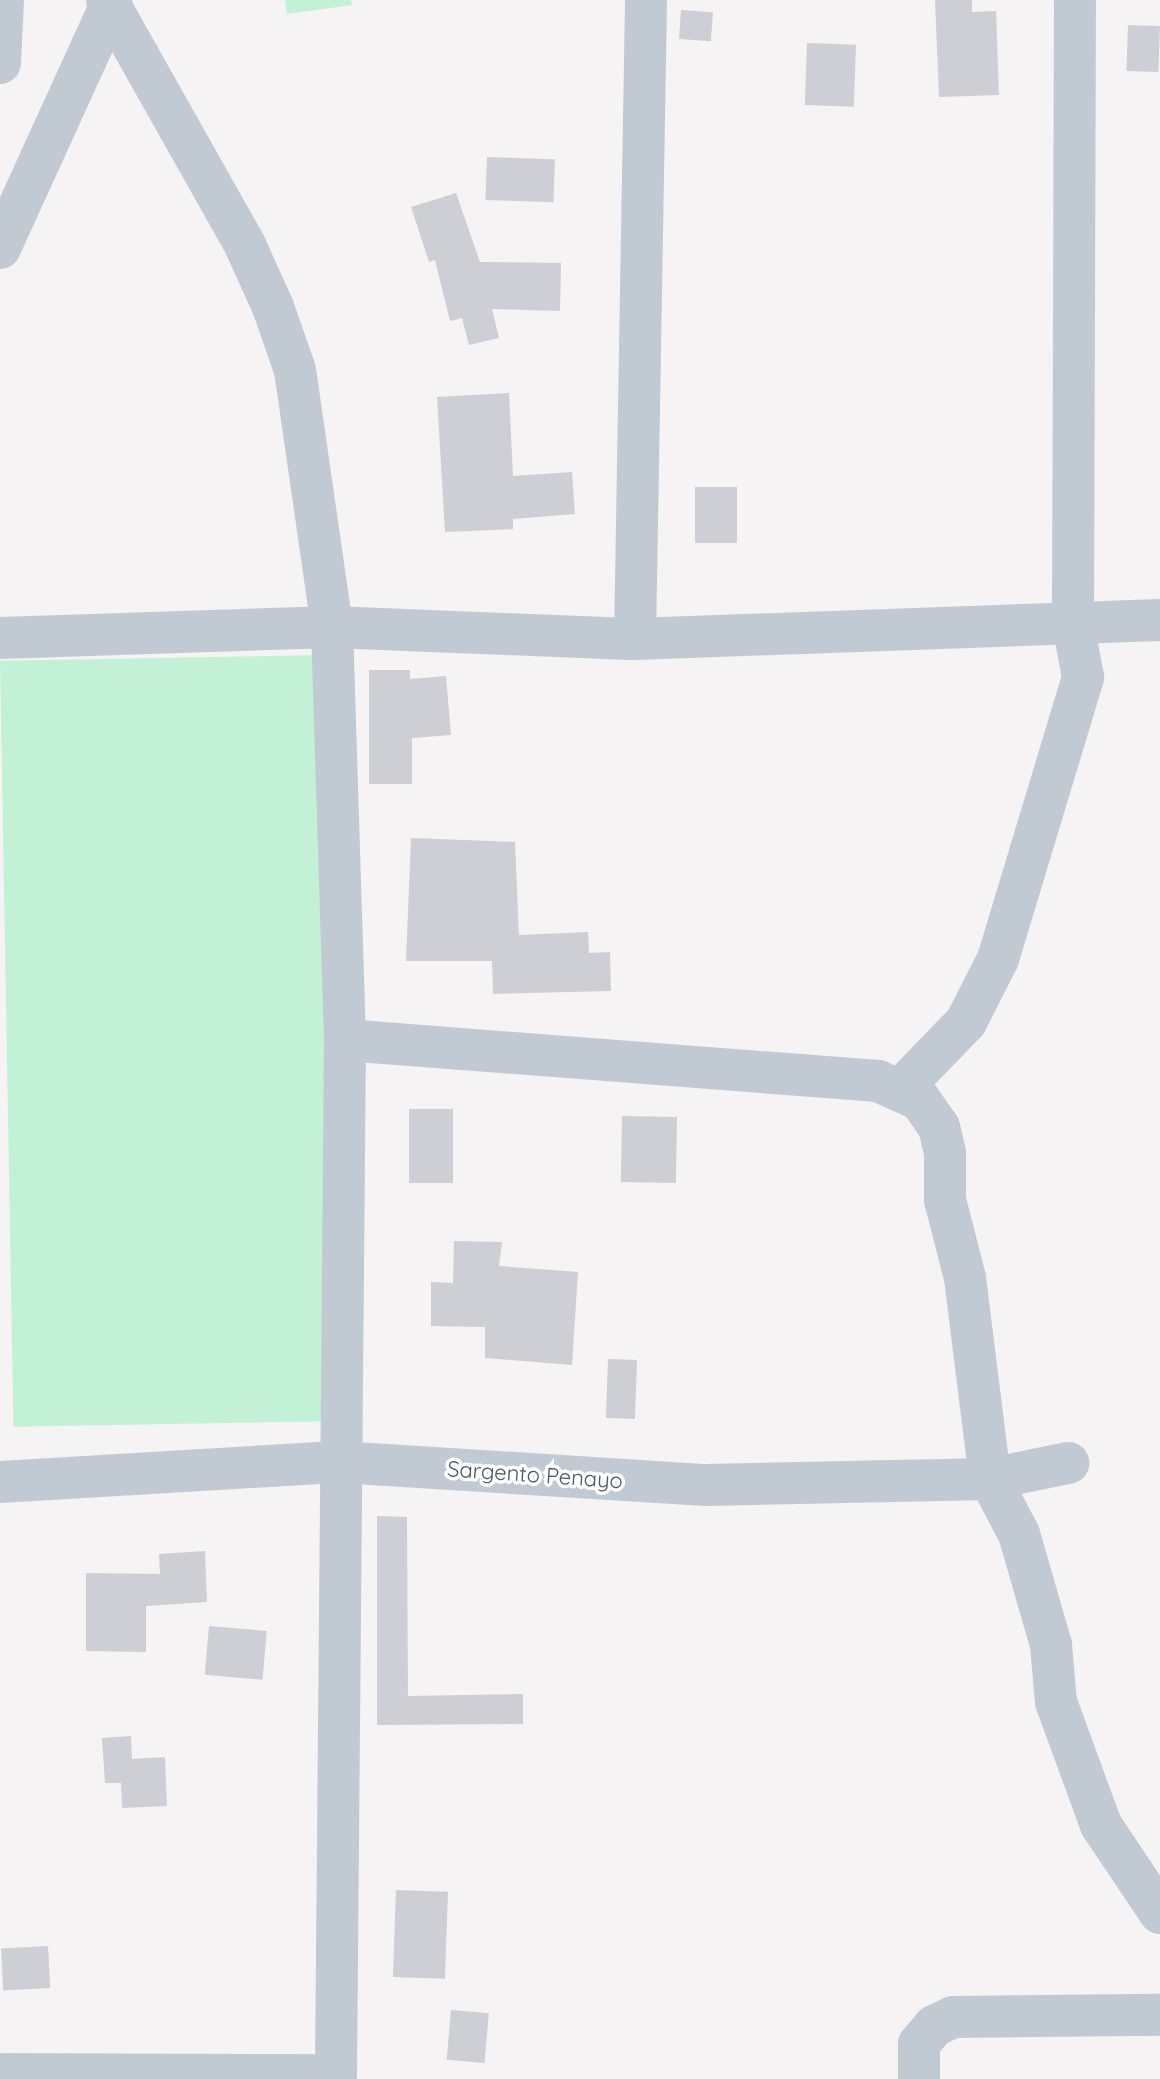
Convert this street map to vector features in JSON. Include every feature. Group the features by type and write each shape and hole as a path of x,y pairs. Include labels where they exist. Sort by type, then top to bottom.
{"street":[{"path":"0,63 3,0"},
{"path":"635,639 646,0"},
{"path":"902,1088 966,1022 998,959 1083,677 1073,624 1075,0"},
{"path":"0,248 109,2"},
{"path":"0,2074 336,2077 345,1040 332,627 295,370 273,307 109,2"},
{"path":"0,638 332,627 635,639 1160,620"},
{"path":"345,1040 878,1081 902,1088 939,1127 945,1152 945,1200 965,1278 990,1479 1019,1534 1051,1645 1056,1702 1101,1825 1160,1913"},
{"name":"Sargento Penayo","path":"0,1482 339,1462 706,1485 990,1479 1068,1463"},
{"path":"919,2079 919,2044 934,2026 953,2017 1160,2015"}],"green space":[{"path":"285,0 351,0 352,5 287,14"},
{"path":"332,655 345,1421 13,1427 0,661"}],"building":[{"path":"935,0 972,0 972,12 996,11 999,95 939,97"},
{"path":"681,10 713,12 711,41 679,39"},
{"path":"1128,25 1160,26 1158,72 1126,71"},
{"path":"807,43 856,45 854,107 805,105"},
{"path":"487,157 555,159 553,202 485,200"},
{"path":"456,193 480,262 561,263 560,311 492,309 499,338 469,345 462,318 450,321 435,260 429,262 411,207"},
{"path":"509,393 513,476 572,472 575,514 513,519 513,529 445,532 437,397"},
{"path":"695,487 737,487 737,543 695,543"},
{"path":"369,670 410,670 410,679 446,676 451,735 412,738 412,784 369,784"},
{"path":"411,838 515,842 519,935 588,932 589,953 610,952 611,991 493,994 492,961 406,961"},
{"path":"409,1109 453,1109 453,1183 409,1183"},
{"path":"622,1116 677,1117 676,1183 621,1182"},
{"path":"454,1241 502,1242 499,1266 578,1272 572,1365 485,1358 485,1327 431,1326 431,1282 453,1283"},
{"path":"608,1359 637,1360 635,1419 606,1418"},
{"path":"377,1516 407,1517 408,1696 523,1694 523,1724 377,1725"},
{"path":"205,1551 207,1602 146,1606 146,1652 86,1651 86,1573 160,1574 159,1554"},
{"path":"209,1626 267,1631 263,1680 205,1675"},
{"path":"131,1736 132,1759 165,1757 167,1806 122,1808 121,1783 105,1783 102,1738"},
{"path":"396,1890 448,1892 445,1979 393,1977"},
{"path":"48,1946 50,1988 3,1990 1,1948"},
{"path":"451,2010 489,2013 484,2063 447,2060"}]}
